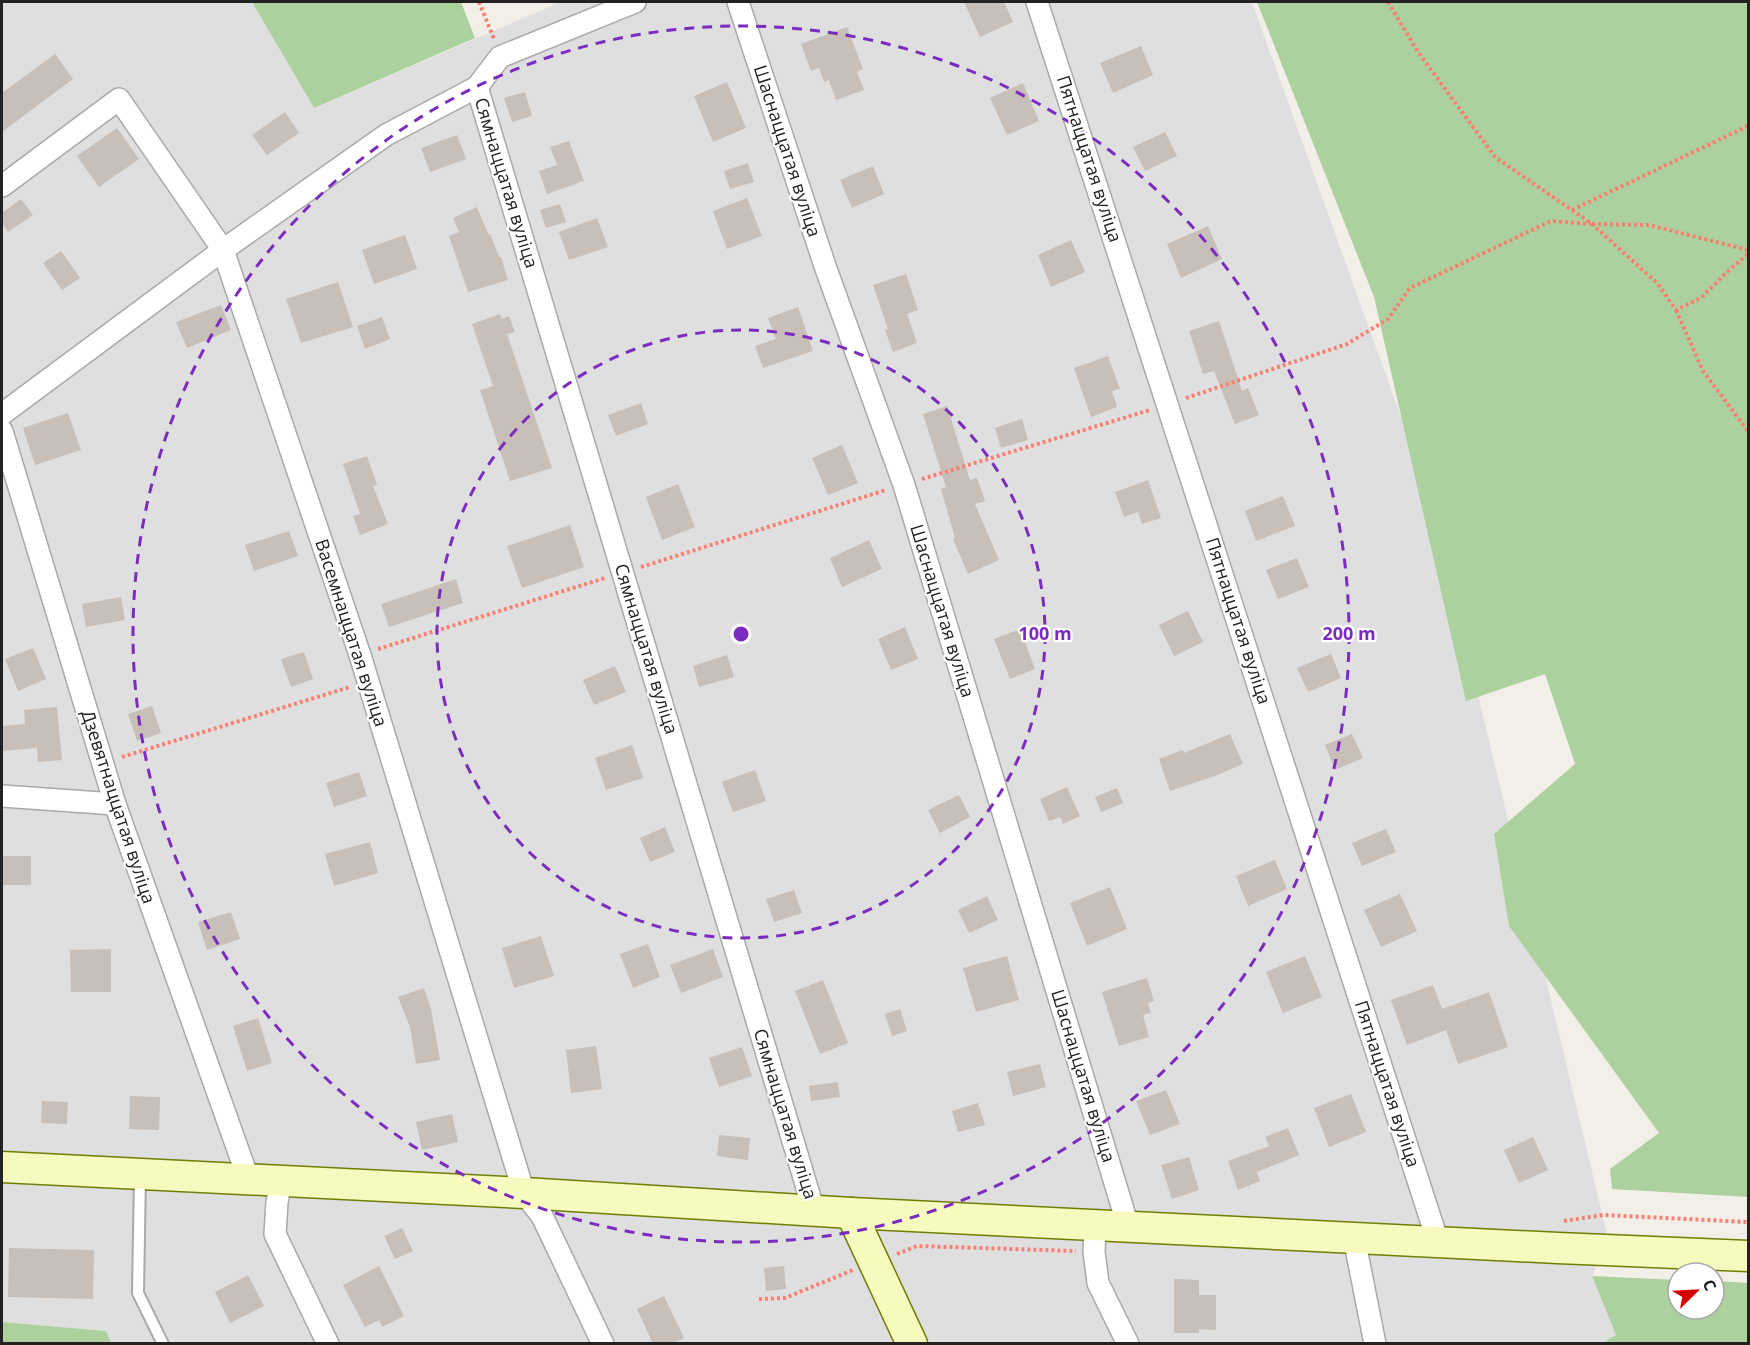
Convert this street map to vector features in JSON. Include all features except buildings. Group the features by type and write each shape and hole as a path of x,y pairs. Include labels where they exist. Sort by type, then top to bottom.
{"main road":[{"path":"2,1167 248,1178 851,1213 1095,1238 1128,1226 1749,1256"},
{"path":"851,1213 912,1344"}],"street":[{"path":"2,414 223,250 387,135 477,87 500,57 635,2"},
{"name":"Шаснаццатая вуліца","path":"738,2 825,267 904,485 1128,1226"},
{"name":"Пятнаццатая вуліца","path":"1037,2 1438,1242"},
{"name":"Сямнаццатая вуліца","path":"477,87 814,1211"},
{"name":"Васемнаццатая вуліца","path":"2,186 119,99 223,250 360,655 524,1193"},
{"name":"Дзевятнаццатая вуліца","path":"2,431 115,804 248,1178"},
{"path":"2,796 115,804"},
{"path":"281,1181 275,1234 328,1344"},
{"path":"524,1193 542,1216 603,1344"},
{"path":"1095,1238 1098,1283 1128,1344"},
{"path":"1354,1238 1375,1344"}],"lane":[{"path":"140,1173 138,1293 163,1344"}],"path":[{"path":"479,2 500,57"},
{"path":"1388,2 1418,52 1495,157 1591,224 1658,284 1676,310 1703,371 1749,431"},
{"path":"1571,210 1749,126"},
{"path":"360,655 1168,404 1347,344 1388,319 1410,288 1551,221 1649,225 1749,252"},
{"path":"1676,310 1701,298 1749,252"},
{"path":"103,763 368,682"},
{"path":"1564,1221 1602,1215 1749,1222"},
{"path":"759,1299 785,1298 917,1246 1095,1238"}],"shaded area":[{"path":"2,2 252,2 314,108 561,2 1252,2 1433,506 1609,1243 1592,1276 1617,1335 1602,1344 111,1344 106,1331 2,1322"}],"green space":[{"path":"252,2 461,2 475,38 314,108"},
{"path":"1257,2 1748,2 1748,1197 1612,1189 1610,1169 1659,1133 1509,926 1494,834 1575,764 1545,674 1466,701 1374,297"},
{"path":"1592,1276 1666,1279 1666,1321 1726,1321 1726,1282 1748,1283 1748,1343 1602,1343 1616,1335"},
{"path":"2,1322 106,1331 111,1343 2,1343"}]}
